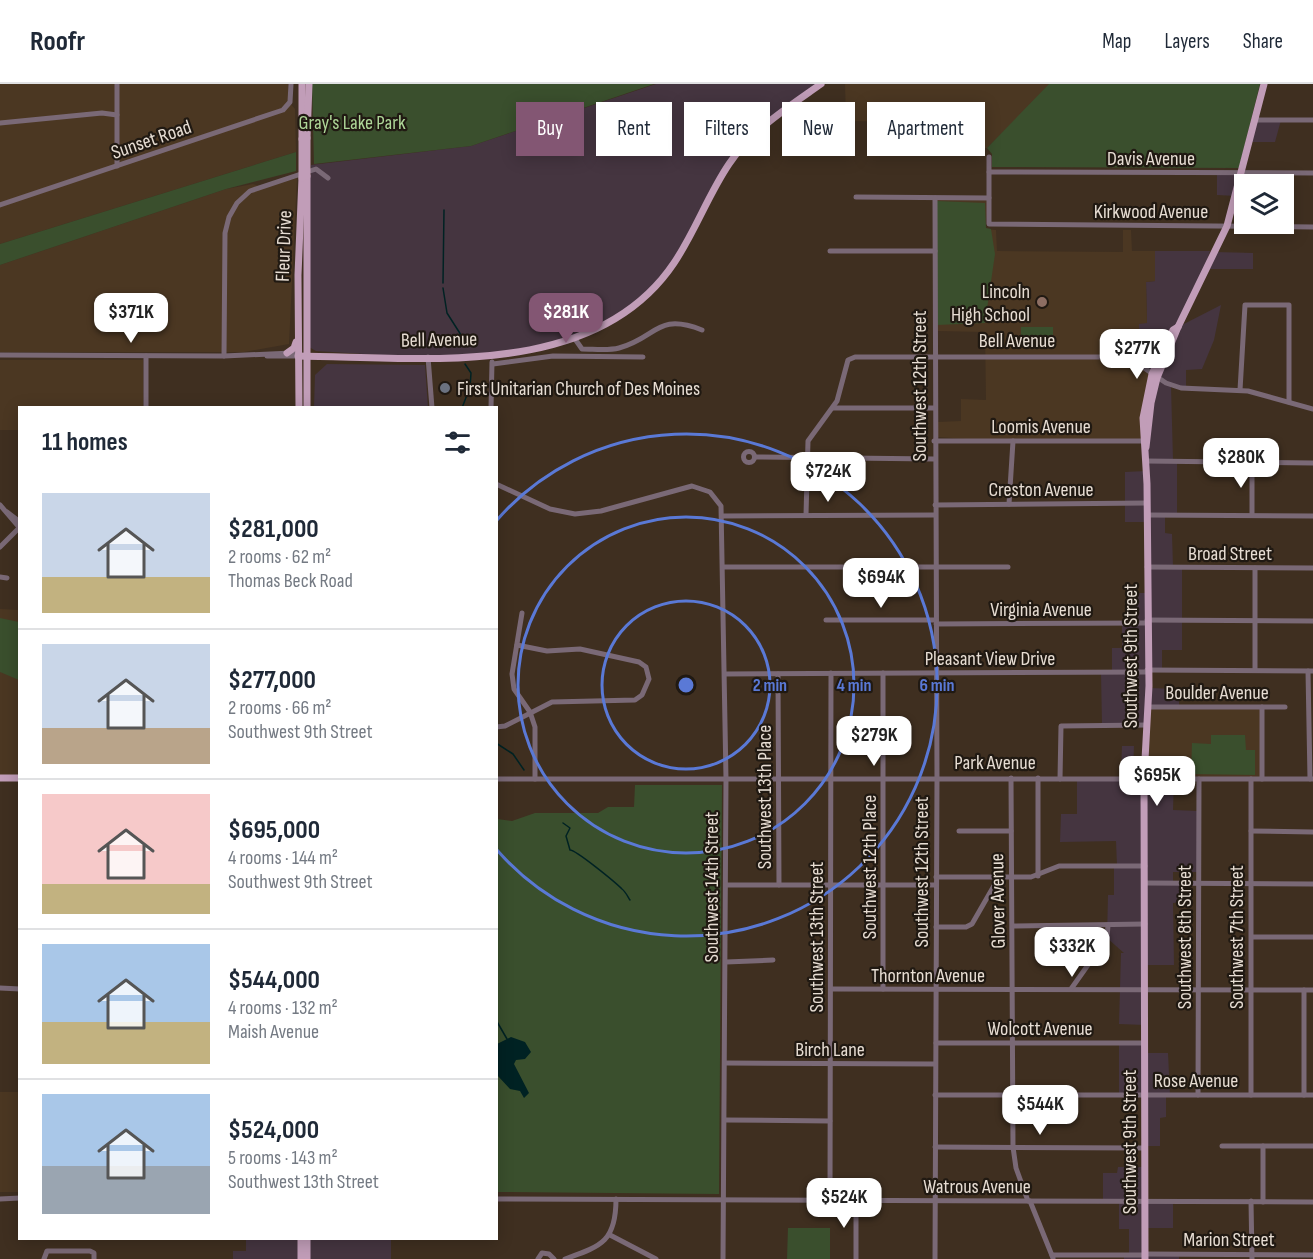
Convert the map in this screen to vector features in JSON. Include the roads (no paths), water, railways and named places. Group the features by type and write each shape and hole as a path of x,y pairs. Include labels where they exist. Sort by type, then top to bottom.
{"main road":[{"name":"Fleur Drive","path":"300,406 305,177 302,84"},
{"name":"Fleur Drive","path":"305,139 309,84"},
{"path":"492,355 550,346 575,339 603,327 630,309 653,288 683,248 735,156 764,126 821,84"},
{"name":"Southwest 9th Street","path":"1145,1256 1144,778 1149,707 1144,403 1173,330 1178,327 1227,226 1264,84"},
{"name":"Fleur Drive","path":"305,177 298,324 307,406"},
{"path":"287,353 296,345 298,324"},
{"name":"Bell Avenue","path":"302,356 492,355"},
{"path":"0,778 18,778"},
{"path":"301,1240 301,1259"},
{"path":"307,1240 307,1259"}],"street":[{"path":"117,84 117,166"},
{"name":"Sunset Road","path":"0,205 283,110 290,102 291,84"},
{"path":"0,123 102,113 117,115"},
{"path":"1256,120 1313,120"},
{"path":"856,197 988,198 989,157"},
{"path":"224,356 225,233 234,207 250,191 297,173 316,169 328,178"},
{"name":"Davis Avenue","path":"989,172 1313,174"},
{"name":"Southwest 12th Street","path":"934,198 937,779 935,1259"},
{"name":"Kirkwood Avenue","path":"988,198 989,225 1313,227"},
{"path":"830,251 934,251"},
{"path":"1240,390 1245,305 1289,305 1289,402"},
{"path":"575,339 582,349 617,349 672,322 702,330"},
{"name":"Bell Avenue","path":"0,355 224,356 287,353 302,356"},
{"name":"Bell Avenue","path":"263,355 302,356"},
{"name":"Bell Avenue","path":"492,355 493,364 553,356 642,357"},
{"path":"146,356 146,406"},
{"path":"428,357 432,406"},
{"name":"Bell Avenue","path":"833,408 843,387 849,360 855,357 1113,357 1131,359 1155,376 1182,389 1240,390 1313,409"},
{"path":"491,406 493,364"},
{"path":"806,515 806,459 810,437 833,408 934,408"},
{"name":"Loomis Avenue","path":"934,441 1145,441"},
{"path":"1009,504 1013,441"},
{"path":"756,457 934,459"},
{"path":"1146,461 1313,463"},
{"path":"1252,462 1252,515"},
{"path":"498,485 550,509 574,514 600,511 692,486 707,490 720,503 722,516 935,515"},
{"name":"Creston Avenue","path":"935,505 1147,504"},
{"path":"0,505 18,525"},
{"path":"7,512 18,520"},
{"path":"1147,515 1313,516"},
{"name":"Southwest 14th Street","path":"722,516 726,779 723,1259"},
{"path":"0,547 18,529"},
{"path":"723,567 1008,567"},
{"name":"Broad Street","path":"1147,567 1313,568"},
{"path":"1255,568 1255,670"},
{"path":"0,577 7,578"},
{"path":"522,613 512,670 513,684 518,697 530,712 535,727 535,779"},
{"name":"Virginia Avenue","path":"826,620 1313,621"},
{"path":"498,727 505,726 552,702 629,702 642,695 649,675 646,667 639,662 580,649 547,651 517,645"},
{"path":"1311,671 1311,779"},
{"name":"Pleasant View Drive","path":"725,674 1311,671"},
{"name":"Southwest 13th Street","path":"830,1200 831,673"},
{"name":"Southwest 12th Place","path":"883,673 883,989"},
{"name":"Southwest 13th Place","path":"778,674 779,885"},
{"name":"Boulder Avenue","path":"1149,707 1285,707"},
{"path":"1262,779 1263,707"},
{"name":"Boulder Avenue","path":"1060,778 1060,727 1147,725"},
{"name":"Glover Avenue","path":"1011,778 1013,1147 1016,1168 1052,1257"},
{"path":"1038,778 1038,876"},
{"name":"Park Avenue","path":"498,779 1311,779"},
{"name":"Southwest 8th Street","path":"1198,1095 1199,779"},
{"name":"Southwest 7th Street","path":"1251,779 1251,1095"},
{"path":"959,831 1011,831"},
{"path":"1251,831 1313,832"},
{"path":"936,877 1038,876 1059,866 1145,866"},
{"path":"936,927 972,924 999,877"},
{"path":"1145,883 1313,884"},
{"path":"726,885 936,885"},
{"path":"1013,926 1145,924"},
{"path":"1071,989 1107,938 1108,925"},
{"path":"1251,937 1313,937"},
{"path":"726,962 773,960"},
{"path":"0,988 18,988"},
{"name":"Thornton Avenue","path":"831,989 1313,990"},
{"path":"1304,990 1304,1095"},
{"name":"Wolcott Avenue","path":"936,1043 1145,1042"},
{"name":"Birch Lane","path":"725,1063 935,1064"},
{"name":"Rose Avenue","path":"935,1095 1313,1095"},
{"path":"725,1120 830,1120"},
{"path":"1222,1146 1313,1146"},
{"path":"1263,1146 1263,1202"},
{"path":"935,1147 1145,1148"},
{"path":"0,1198 18,1198"},
{"name":"Watrous Avenue","path":"498,1199 1313,1202"},
{"path":"565,1259 593,1249 610,1235 614,1226 616,1199"},
{"path":"856,1200 856,1259"},
{"path":"1251,1201 1251,1257"},
{"path":"610,1235 656,1259"},
{"path":"44,1257 47,1251 90,1251 94,1258"},
{"path":"538,1259 542,1253 549,1254 554,1259"},
{"name":"Marion Street","path":"1052,1257 1313,1255"}],"water":[{"path":"511,1037 525,1042 531,1052 525,1059 516,1060 514,1064 529,1093 524,1098 520,1091 510,1089 498,1076 498,1044"}],"waterway":[{"path":"443,283 444,210"},
{"path":"443,288 447,313 461,335"},
{"path":"463,406 470,387 471,373 465,364"},
{"path":"498,744 513,754 524,770"},
{"path":"563,823 570,828 566,836 570,850 612,880 630,900"},
{"path":"498,1023 507,1039"}],"place":[{"name":"Lincoln High School","path":"1042,302"},
{"name":"First Unitarian Church of Des Moines","path":"445,388"}],"park label":[{"name":"Gray's Lake Park","path":"352,122"}]}
